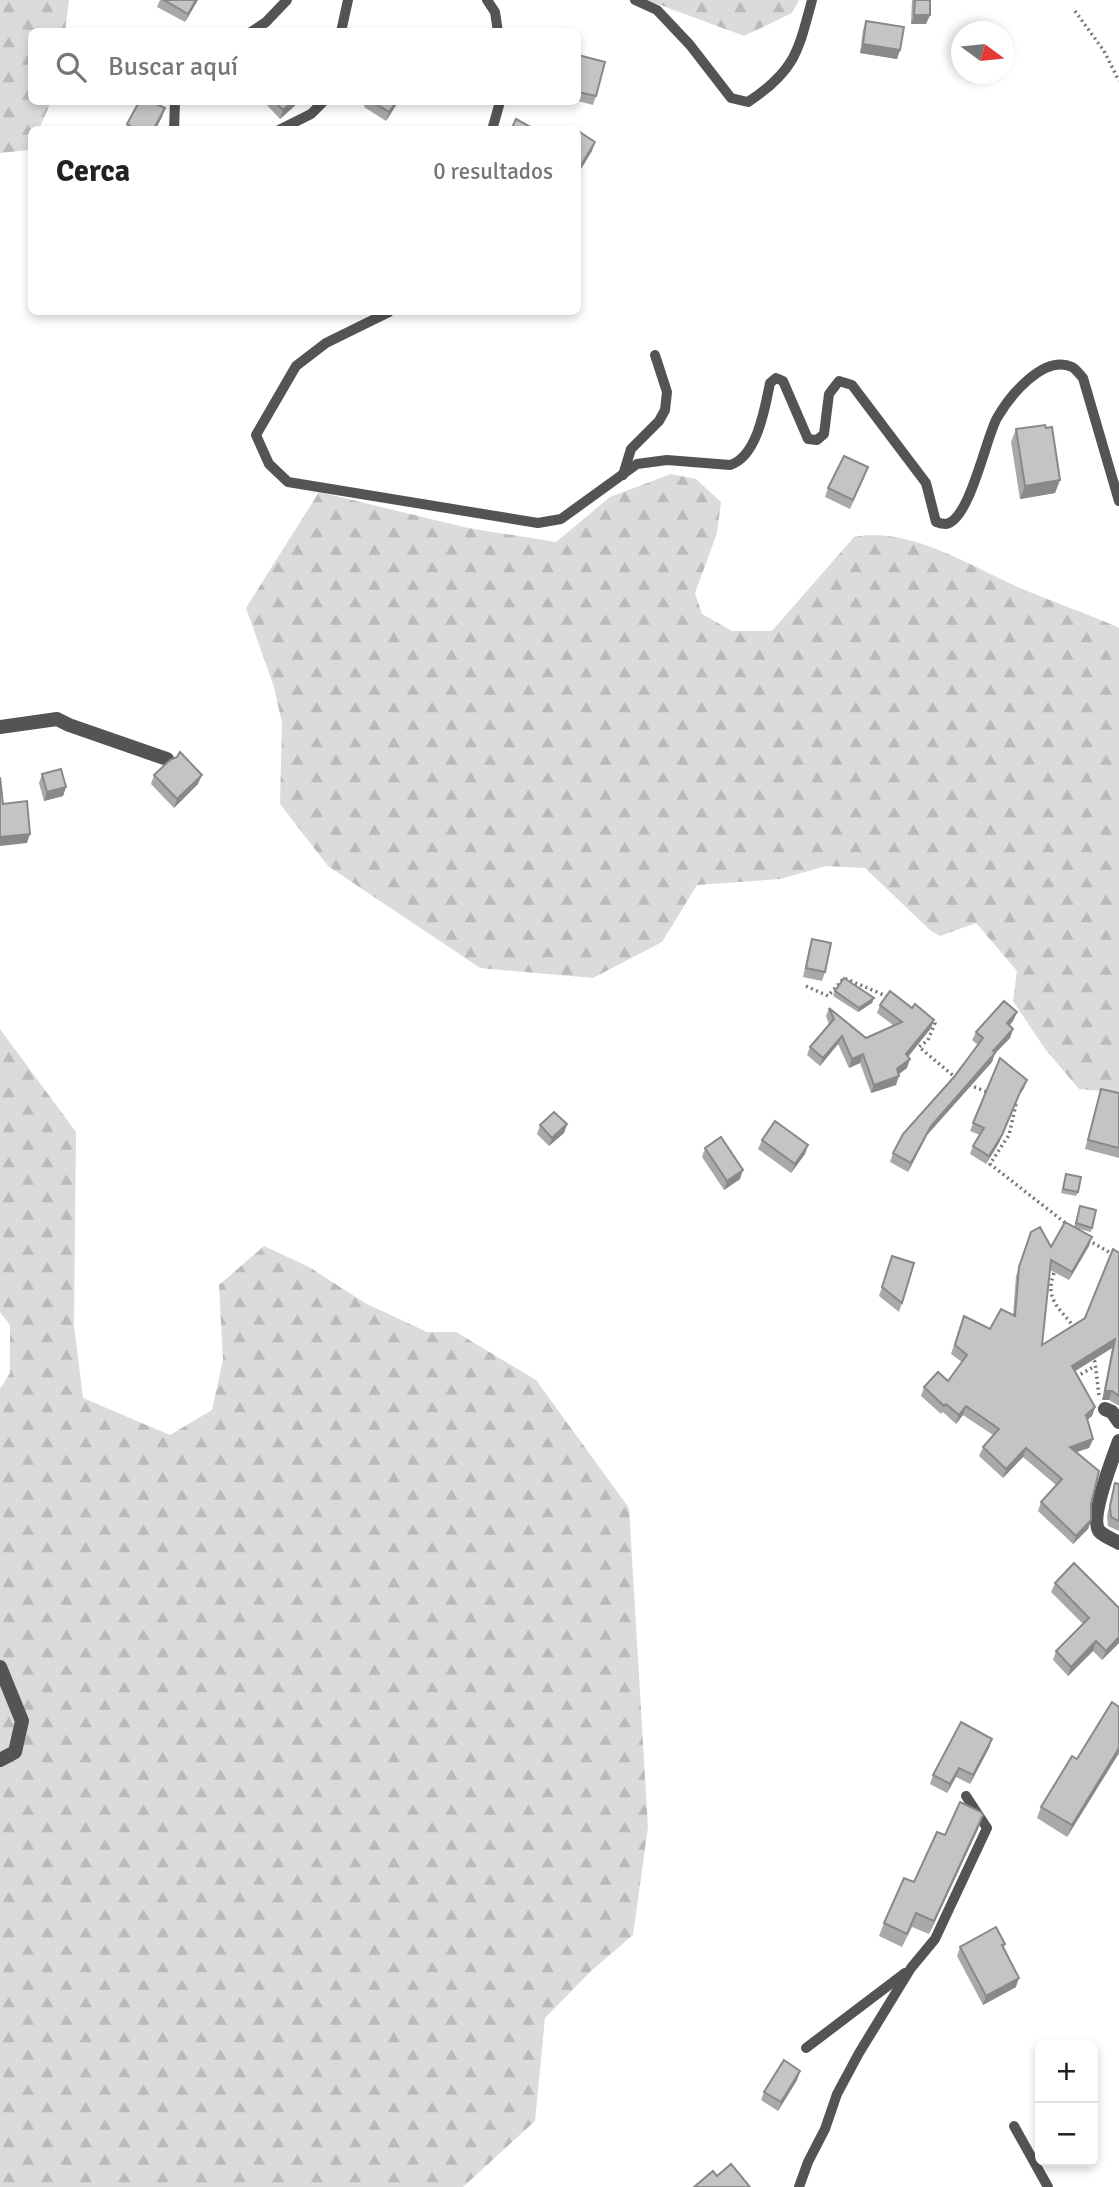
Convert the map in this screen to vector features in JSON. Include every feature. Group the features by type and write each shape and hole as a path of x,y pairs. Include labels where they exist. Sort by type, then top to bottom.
{"street":[{"path":"0,727 57,719 167,759"},
{"path":"1105,1409 1112,1412 1119,1422"},
{"path":"1119,1441 1103,1488 1097,1525 1099,1531 1119,1543"},
{"path":"0,1667 22,1721 15,1752 0,1760"}],"lane":[{"path":"257,28 287,0"},
{"path":"342,28 348,0"},
{"path":"487,0 495,12 497,28"},
{"path":"635,0 657,10 690,45 731,98 748,102 788,70 800,45 812,0"},
{"path":"174,126 175,105"},
{"path":"287,126 311,114 320,105"},
{"path":"493,126 499,105"},
{"path":"383,315 326,343 296,366 256,436 269,464 288,482 538,523 561,519 637,464 667,460 730,466 739,463 757,433 770,383 776,378 783,381 808,439 817,440 824,434 829,394 839,381 852,385 926,483 936,522 944,524 954,520 979,474 996,419 1028,380 1048,366 1064,365 1073,367 1083,378 1119,501"},
{"path":"623,476 631,449 659,421 666,410 667,392 655,355"},
{"path":"799,2187 825,2129 837,2094 911,1968 935,1939 987,1828 966,1796"},
{"path":"806,2048 911,1968"},
{"path":"1014,2126 1048,2187"}],"path":[{"path":"1075,10 1104,51 1119,81"},
{"path":"806,986 828,996 844,978 895,1000"},
{"path":"929,1017 934,1023 928,1040 919,1047 923,1052 959,1081 993,1095"},
{"path":"1005,1100 1016,1104 1009,1135 990,1164 1074,1230"},
{"path":"1083,1237 1119,1258"},
{"path":"1054,1273 1050,1284 1052,1301 1080,1336"},
{"path":"1090,1353 1095,1366 1100,1405 1105,1409"},
{"path":"1074,1377 1095,1366"}],"green space":[{"path":"0,0 69,0 65,28 28,28 28,105 50,105 40,126 28,126 28,150 0,153"},
{"path":"647,0 799,0 792,13 744,36"},
{"path":"671,474 696,479 721,502 717,533 695,593 702,614 732,631 772,631 854,537 874,535 896,537 939,550 1020,588 1119,628 1119,1098 1101,1091 1079,1089 1045,1049 1013,1001 1017,971 976,923 940,936 931,931 865,868 826,866 780,879 697,885 662,942 593,978 480,968 328,866 280,804 282,723 274,687 246,608 319,492 468,528 556,542 610,497"},
{"path":"0,1029 76,1132 74,1325 83,1398 170,1435 212,1410 223,1360 219,1285 264,1246 309,1267 365,1303 427,1332 456,1332 536,1380 629,1508 648,1827 633,1935 591,1971 545,2018 535,2121 463,2187 0,2187 0,1389 10,1373 10,1325 0,1312"}],"building":[{"path":"164,0 196,0 188,14"},
{"path":"915,0 930,0 930,15 914,15"},
{"path":"866,21 904,27 900,50 863,44"},
{"path":"581,56 605,62 596,96 581,93"},
{"path":"137,105 158,105 165,108 155,126 127,124"},
{"path":"378,105 394,105 389,112"},
{"path":"516,119 529,126 513,126"},
{"path":"581,133 595,142 581,165"},
{"path":"1045,425 1046,428 1052,427 1060,480 1025,486 1016,429"},
{"path":"844,456 868,467 853,500 828,488"},
{"path":"180,752 202,775 177,799 154,775"},
{"path":"61,769 66,787 47,792 42,774"},
{"path":"0,777 3,804 27,801 30,834 0,837"},
{"path":"812,939 831,943 825,972 806,968"},
{"path":"844,978 874,998 859,1008 835,991"},
{"path":"890,991 912,1008 915,1004 934,1020 906,1054 910,1059 897,1069 899,1076 874,1085 863,1054 852,1059 842,1036 823,1058 810,1047 834,1019 829,1008 866,1038 902,1022 880,1005"},
{"path":"1004,1001 1017,1012 1007,1023 1013,1029 931,1126 911,1163 893,1153 903,1134 954,1077 983,1038 976,1032"},
{"path":"1000,1058 1027,1080 1002,1135 989,1156 973,1146 984,1128 973,1123"},
{"path":"1101,1089 1119,1093 1119,1148 1088,1140"},
{"path":"554,1112 567,1124 552,1138 540,1125"},
{"path":"775,1121 808,1145 795,1164 762,1140"},
{"path":"721,1137 743,1170 727,1181 705,1148"},
{"path":"1066,1174 1081,1177 1078,1192 1063,1189"},
{"path":"1080,1206 1096,1210 1092,1228 1076,1223"},
{"path":"1065,1222 1092,1237 1072,1272 1051,1260 1042,1345 1085,1318 1113,1249 1119,1253 1119,1396 1112,1391 1105,1391 1115,1339 1072,1366 1095,1407 1086,1415 1093,1439 1070,1447 1099,1471 1091,1504 1091,1520 1076,1536 1041,1502 1062,1479 1026,1448 1006,1469 983,1447 999,1429 966,1406 959,1415 946,1404 944,1406 924,1387 938,1372 948,1381 967,1355 955,1345 964,1316 990,1329 1001,1309 1015,1316 1019,1267 1031,1232 1040,1227 1051,1247"},
{"path":"892,1256 914,1263 902,1303 882,1287"},
{"path":"1115,1483 1119,1484 1119,1521 1111,1517 1110,1506"},
{"path":"1074,1563 1119,1608 1119,1637 1106,1651 1096,1641 1071,1667 1056,1651 1089,1618 1055,1583"},
{"path":"1112,1702 1119,1707 1119,1748 1072,1825 1041,1807 1072,1756 1077,1759"},
{"path":"961,1722 992,1739 973,1775 959,1768 950,1784 933,1775"},
{"path":"960,1802 983,1815 934,1921 916,1913 907,1934 884,1923 904,1878 914,1882 937,1832 945,1835"},
{"path":"996,1927 1019,1978 986,1996 960,1947"},
{"path":"784,2060 800,2071 781,2102 764,2092"},
{"path":"731,2164 750,2187 694,2187 713,2171 717,2176"}]}
